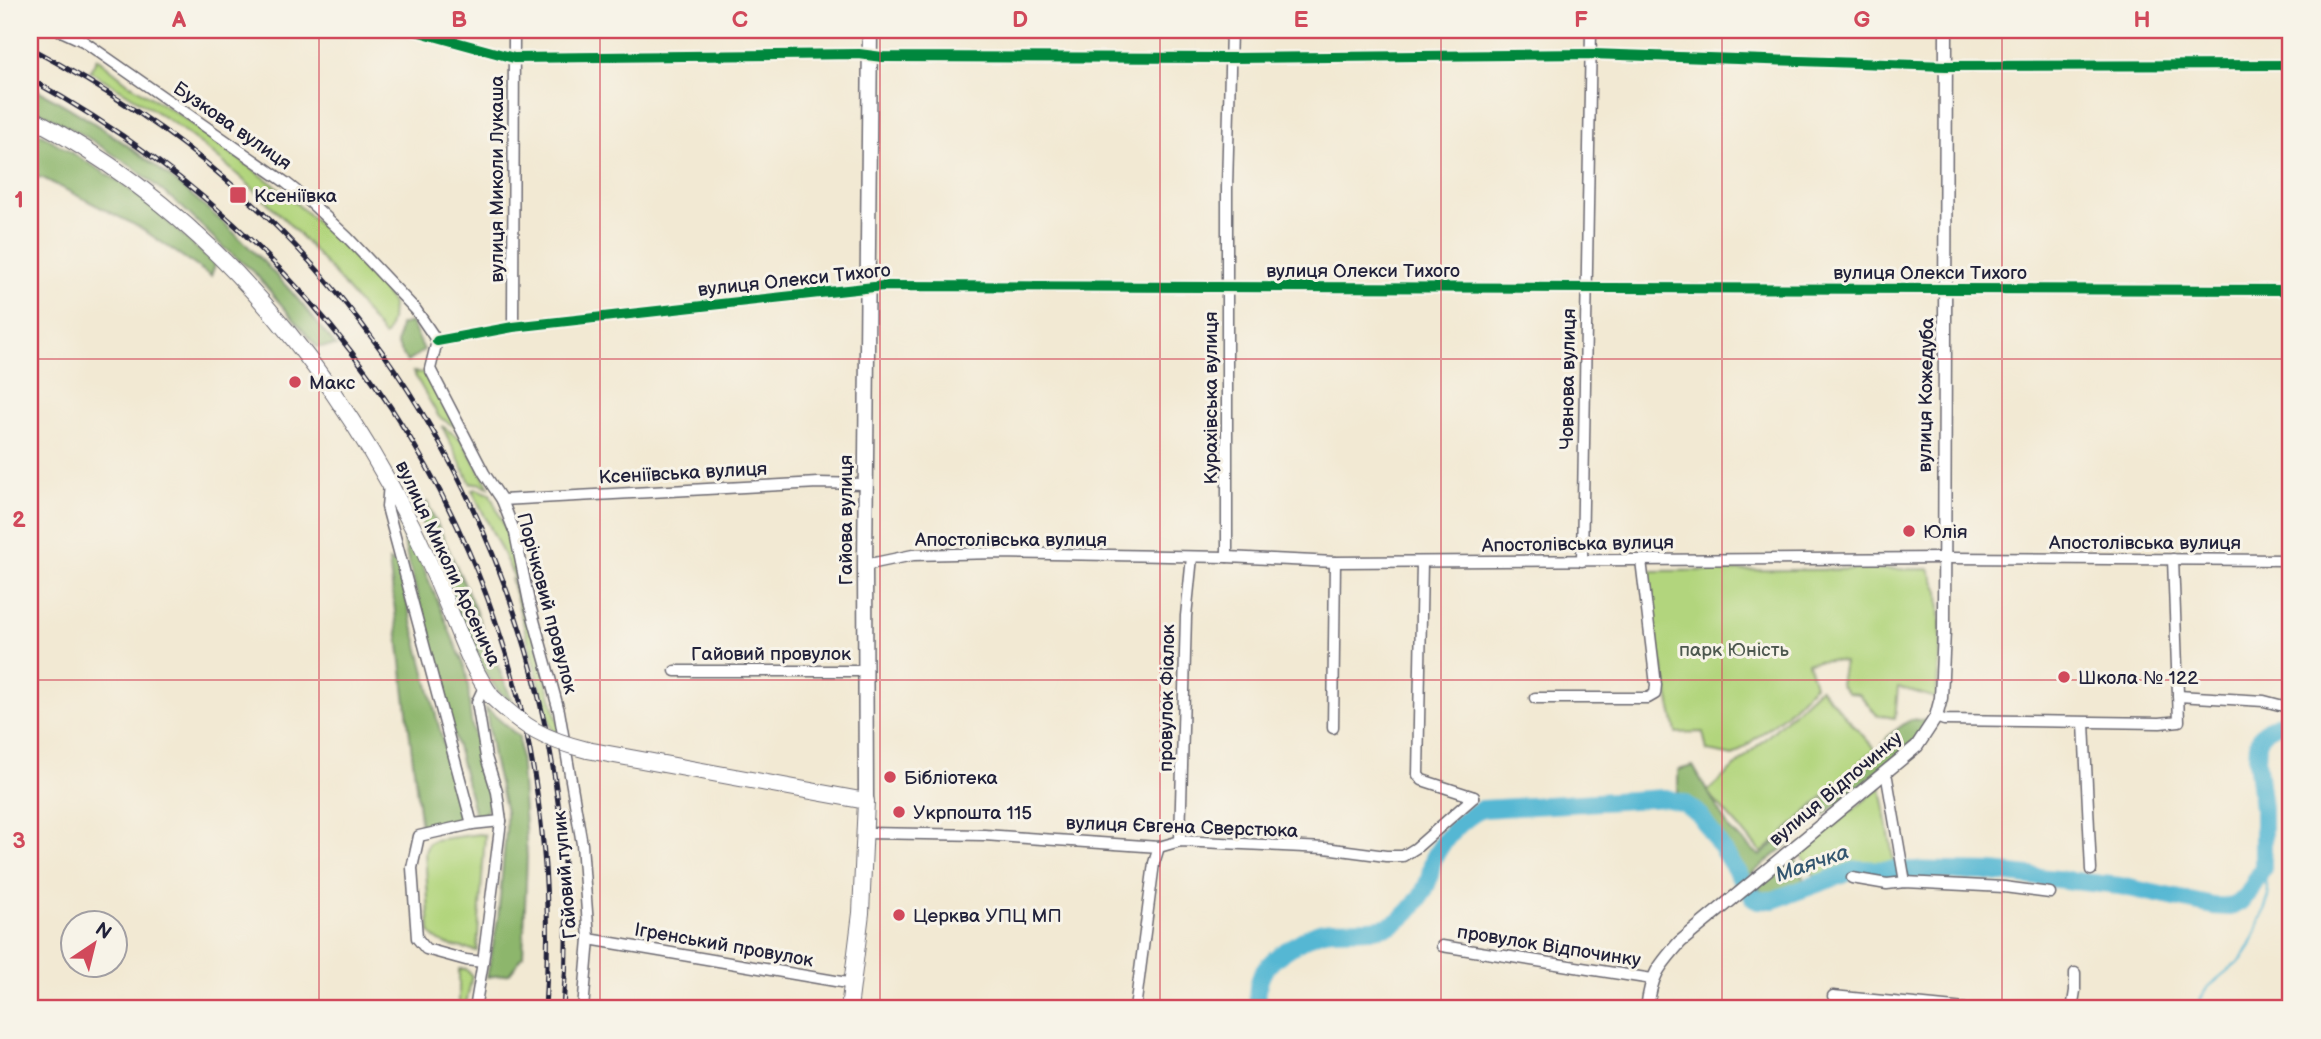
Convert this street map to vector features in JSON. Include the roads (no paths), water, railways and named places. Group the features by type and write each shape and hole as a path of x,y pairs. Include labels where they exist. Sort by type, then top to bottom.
{"main road":[{"name":"Гайова вулиця","path":"849,1009 861,914 866,833 865,565 870,30"},
{"name":"вулиця Миколи Арсенича","path":"30,117 80,145 131,179 180,219 236,272 281,321 356,425 389,481 418,539 470,659 488,692 512,716 534,732 587,750 866,801"}],"street":[{"name":"Бузкова вулиця","path":"59,30 83,41 285,182 383,274 416,310 438,341"},
{"path":"412,30 514,58 870,55 1231,58 1591,54 1946,66 2291,65"},
{"name":"вулиця Миколи Лукаша","path":"513,327 514,30"},
{"name":"Курахівська вулиця","path":"1227,557 1227,188 1231,30"},
{"name":"Човнова вулиця","path":"1582,561 1591,30"},
{"name":"вулиця Кожедуба","path":"1936,718 1941,698 1944,631 1946,30"},
{"name":"вулиця Олекси Тихого","path":"438,341 513,327 868,287 2291,290"},
{"name":"Порічковий провулок","path":"438,341 430,369 484,473 502,500 515,533 529,602 565,738"},
{"path":"389,481 387,508 472,824"},
{"name":"Ксеніївська вулиця","path":"502,500 818,483 866,484"},
{"name":"Апостолівська вулиця","path":"865,565 914,555 998,553 1227,557 1335,562 2291,559"},
{"name":"провулок Фіалок","path":"1180,841 1185,629 1192,557"},
{"path":"1936,718 2084,723 2179,721 2173,559"},
{"path":"1535,698 1648,698 1655,694 1641,560"},
{"path":"1333,728 1335,562"},
{"name":"вулиця Євгена Сверстюка","path":"866,833 984,835 1159,847 1180,841 1325,848 1402,856 1416,848 1474,797 1422,780 1418,775 1422,562"},
{"name":"Гайовий провулок","path":"675,671 867,671"},
{"path":"475,1009 501,821 477,702 488,692"},
{"path":"2178,696 2264,701 2291,708"},
{"name":"вулиця Відпочинку","path":"1647,1009 1652,979 1662,962 1680,942 1917,746 1936,718"},
{"path":"2084,723 2091,870"},
{"name":"Гайовий тупик","path":"565,738 582,844 589,939 583,1009"},
{"path":"1884,774 1903,861 1904,878"},
{"path":"483,962 426,949 417,937 412,868 419,836 472,824 501,821"},
{"path":"1135,1009 1154,863 1159,847"},
{"path":"1852,878 1887,884 1904,878 2050,893"},
{"name":"Ігренський провулок","path":"589,939 853,984"},
{"name":"провулок Відпочинку","path":"1442,946 1652,979"},
{"path":"2072,1009 2075,974"},
{"path":"1833,996 1965,1009"}],"waterway":[{"name":"Маячка","path":"1259,1009 1258,990 1263,973 1267,966 1286,950 1321,932 1386,927 1404,916 1423,892 1433,860 1443,843 1454,830 1482,809 1665,798 1684,803 1700,815 1754,898 1758,900 1773,900 1858,869 1992,872 2120,886 2213,906 2231,907 2248,894 2263,868 2263,808 2257,760 2258,743 2269,728 2291,719"},
{"path":"2194,1009 2208,987 2241,960 2251,945 2269,897 2263,868"}],"railway":[{"path":"30,48 131,107 224,178 308,260 381,350 443,449 492,553 530,663 554,777 566,892 563,1009"},
{"path":"30,79 152,157 260,249 352,352 427,467 485,591 524,724 545,864 545,1009"}],"place":[{"name":"Ксеніївка","path":"238,195"},
{"name":"Макс","path":"295,382"},
{"name":"Юлія","path":"1909,531"},
{"name":"Школа № 122","path":"2064,677"},
{"name":"Бібліотека","path":"890,777"},
{"name":"Укрпошта 115","path":"899,812"},
{"name":"Церква УПЦ МП","path":"899,915"}],"park label":[{"name":"парк Юність","path":"1734,649"}]}
